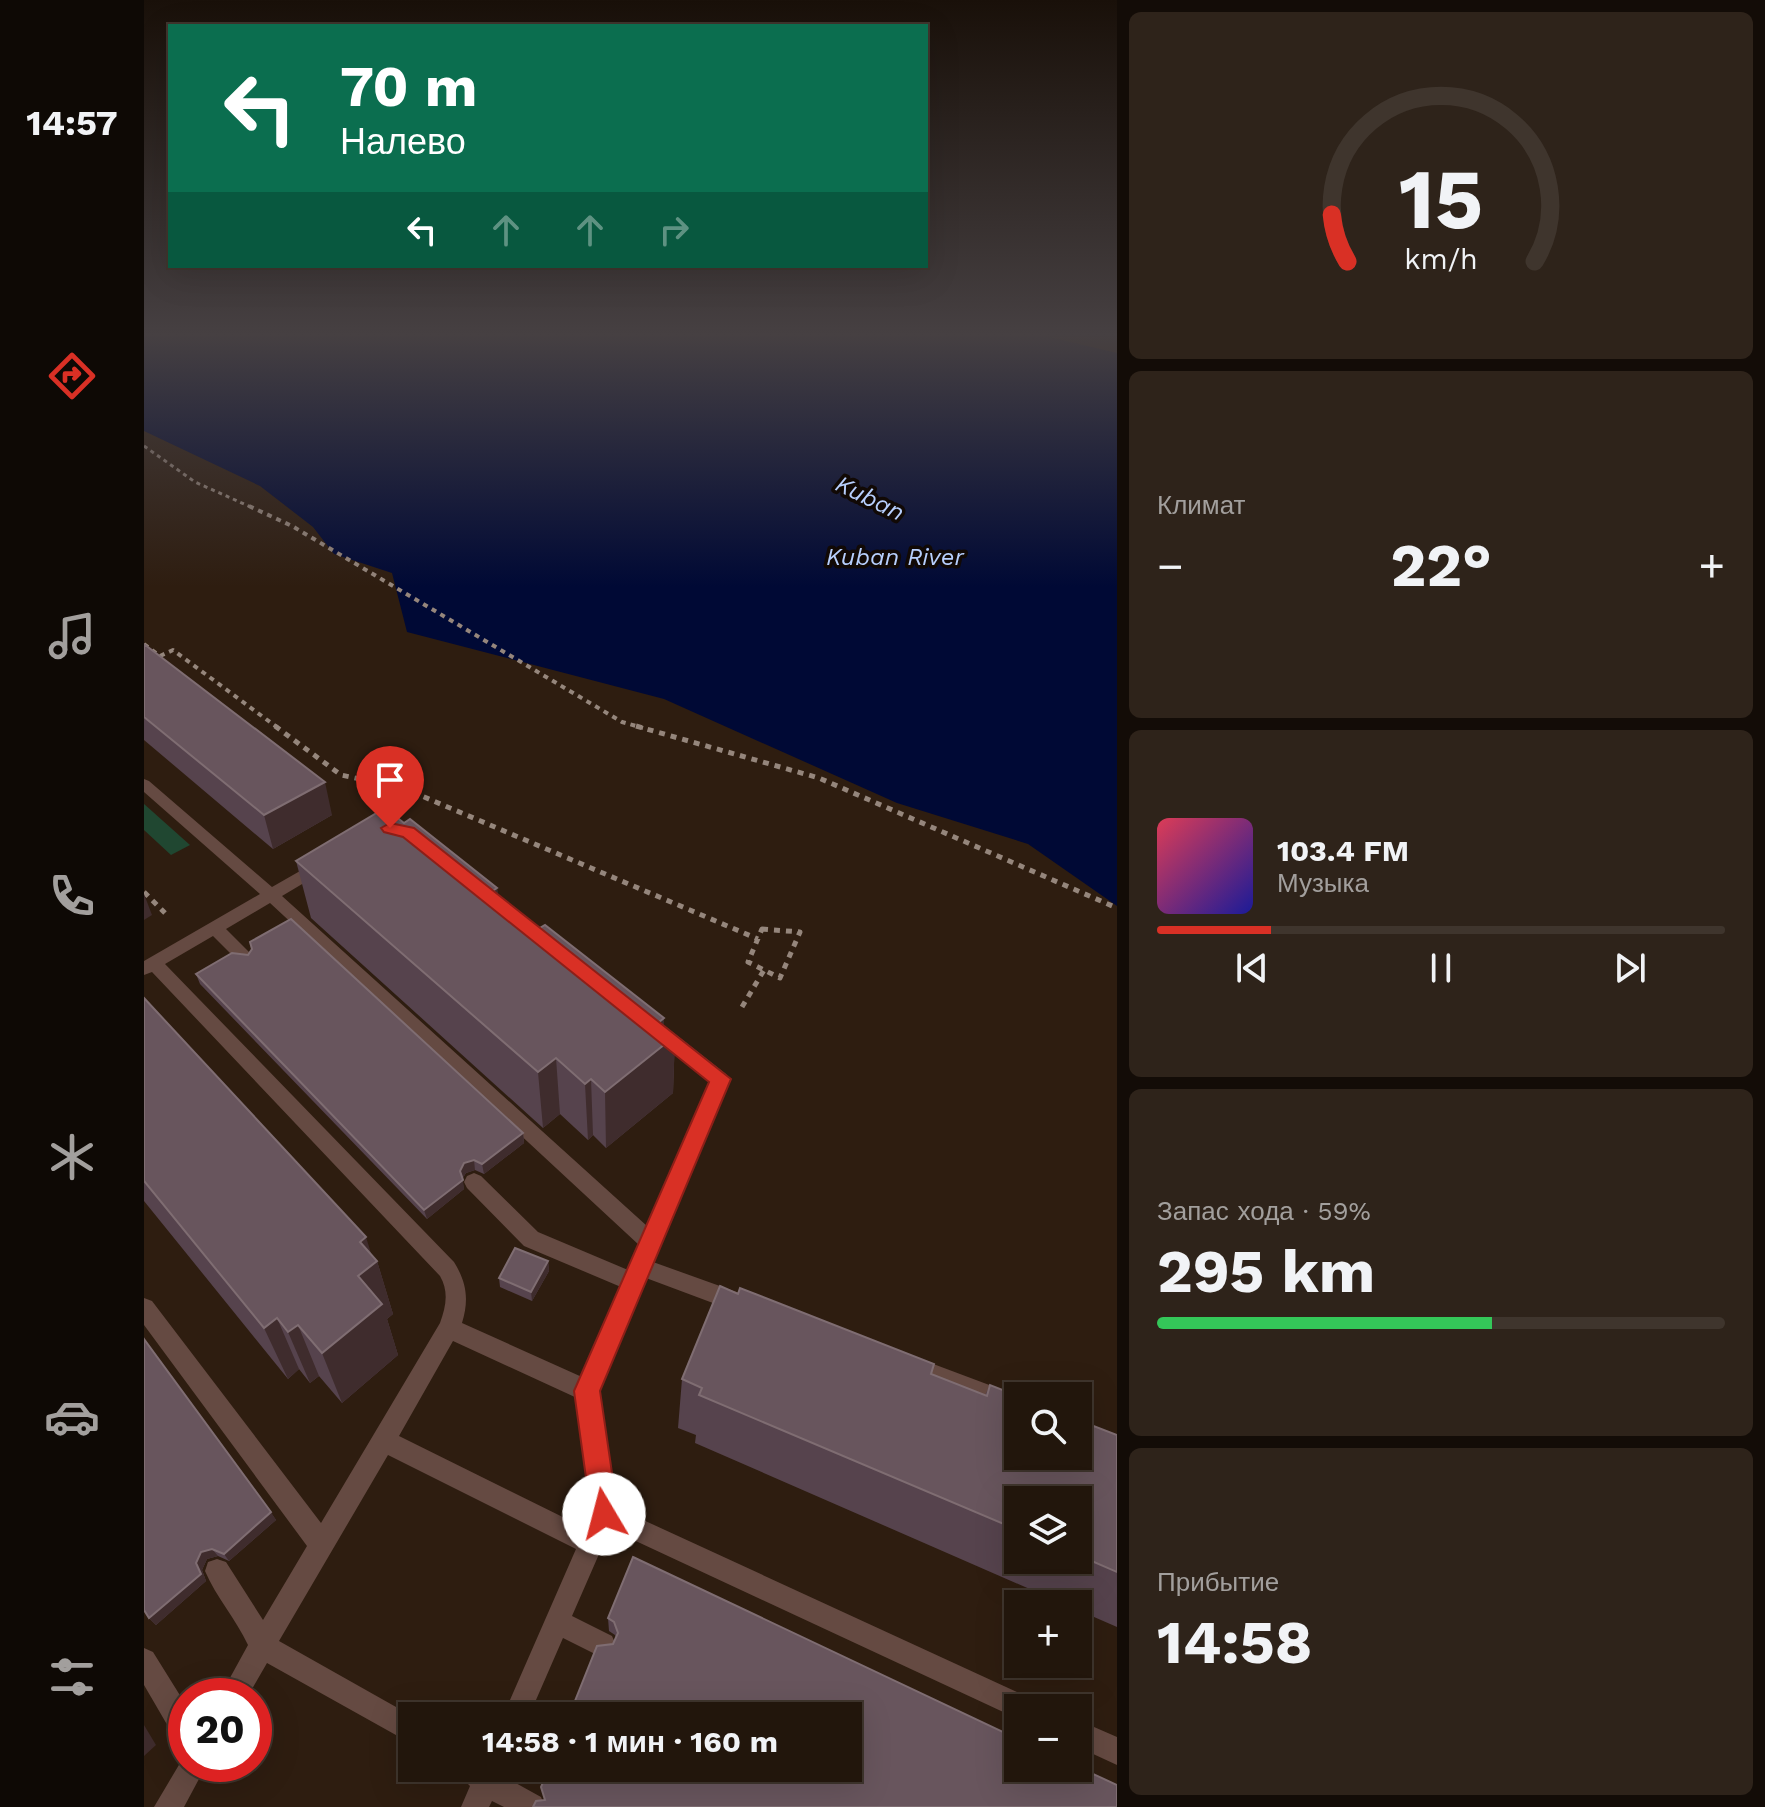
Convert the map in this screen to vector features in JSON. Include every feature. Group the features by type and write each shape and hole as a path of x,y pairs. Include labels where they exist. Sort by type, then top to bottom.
{"lane":[{"path":"144,784 271,895 651,1243"},
{"path":"243,1678 449,1328 458,1304 458,1285 447,1269 149,966 333,860"},
{"path":"215,928 245,958"},
{"path":"522,1702 604,1514 587,1391 720,1079 638,1014"},
{"path":"474,1182 531,1239 757,1310"},
{"path":"144,1308 322,1545"},
{"path":"449,1328 587,1391"},
{"path":"887,1358 1004,1402"},
{"path":"383,1440 591,1544"},
{"path":"604,1514 1004,1699"},
{"path":"217,1571 248,1616 262,1646 398,1723"},
{"path":"557,1622 603,1645"},
{"path":"144,1661 168,1700"},
{"path":"1092,1739 1117,1751"},
{"path":"168,1807 183,1782"},
{"path":"484,1782 531,1807"}],"path":[{"path":"144,446 195,482 292,526 622,722 819,778 1117,908"},
{"path":"144,644 160,656"},
{"path":"152,660 173,650 341,775 403,788 758,939"},
{"path":"144,892 165,913"},
{"path":"762,929 800,932 780,978 748,962 758,939 762,929"},
{"path":"742,1007 764,970"}],"green space":[{"path":"144,804 190,845 171,855 144,830"}],"water":[{"name":"Kuban River","path":"144,418 1117,418 1117,906 1028,844 897,803 664,699 407,632 392,573 334,554 313,527 260,486 144,431"}],"building":[{"path":"144,644 325,782 264,815 144,717"},
{"path":"385,808 404,823 410,819 497,888 491,892 538,929 545,925 664,1018 658,1023 675,1036 605,1092 591,1079 585,1084 556,1058 538,1072 296,861"},
{"path":"291,919 523,1133 482,1164 474,1160 464,1163 460,1171 463,1180 424,1210 196,974 232,953 248,955 252,949 250,942"},
{"path":"144,998 366,1237 360,1242 377,1261 358,1276 382,1304 322,1353 298,1325 288,1332 277,1318 264,1328 144,1181"},
{"path":"515,1248 548,1261 531,1292 499,1278"},
{"path":"720,1286 738,1294 740,1288 934,1364 931,1374 987,1396 990,1385 1004,1390 1004,1470 1092,1470 1092,1425 1117,1435 1117,1572 1092,1561 1092,1486 1004,1486 1004,1524 699,1395 702,1388 682,1379"},
{"path":"144,1339 271,1512 224,1554 212,1549 201,1552 196,1563 201,1574 149,1618 144,1610"},
{"path":"633,1557 1004,1732 1004,1782 1092,1782 1092,1773 1117,1785 1117,1807 533,1807 536,1801 545,1800 541,1787 543,1782 862,1782 862,1702 575,1702 597,1646 613,1644 618,1633 614,1622 608,1618"}],"route":[{"path":"390,828 408,832 720,1079 587,1391 604,1514"}],"water label":[{"name":"Kuban","path":"870,498"}]}
